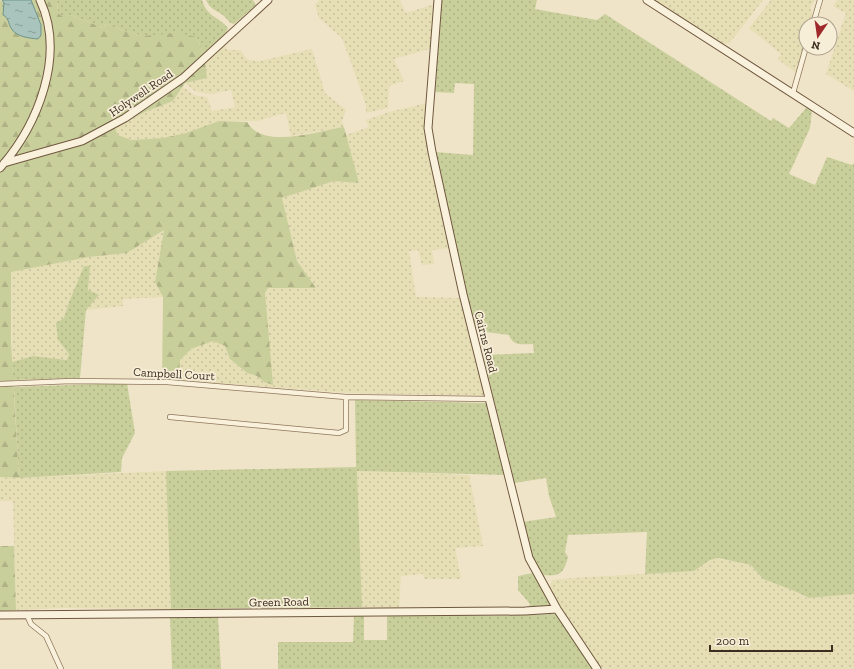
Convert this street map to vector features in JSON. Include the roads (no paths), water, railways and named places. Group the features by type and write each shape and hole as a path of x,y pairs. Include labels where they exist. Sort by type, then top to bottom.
{"street":[{"path":"2,166 14,149 38,106 48,73 51,55 48,24 40,0"},
{"name":"Holywell Road","path":"2,166 82,141 125,118 184,78 268,0"},
{"name":"Cairns Road","path":"438,0 428,128 463,294 529,558 557,609 597,669"},
{"path":"647,0 854,133"},
{"path":"815,16 820,0"},
{"path":"793,93 803,56"},
{"name":"Campbell Court","path":"0,384 71,381 187,382 346,397 489,399"},
{"path":"170,417 339,433 346,430 346,397"},
{"name":"Green Road","path":"0,615 518,611 557,609"},
{"path":"27,615 30,624 46,636 61,669"}],"water":[{"path":"2,0 31,0 41,25 41,35 38,39 23,36 13,31 7,19 3,15 4,3"}]}
